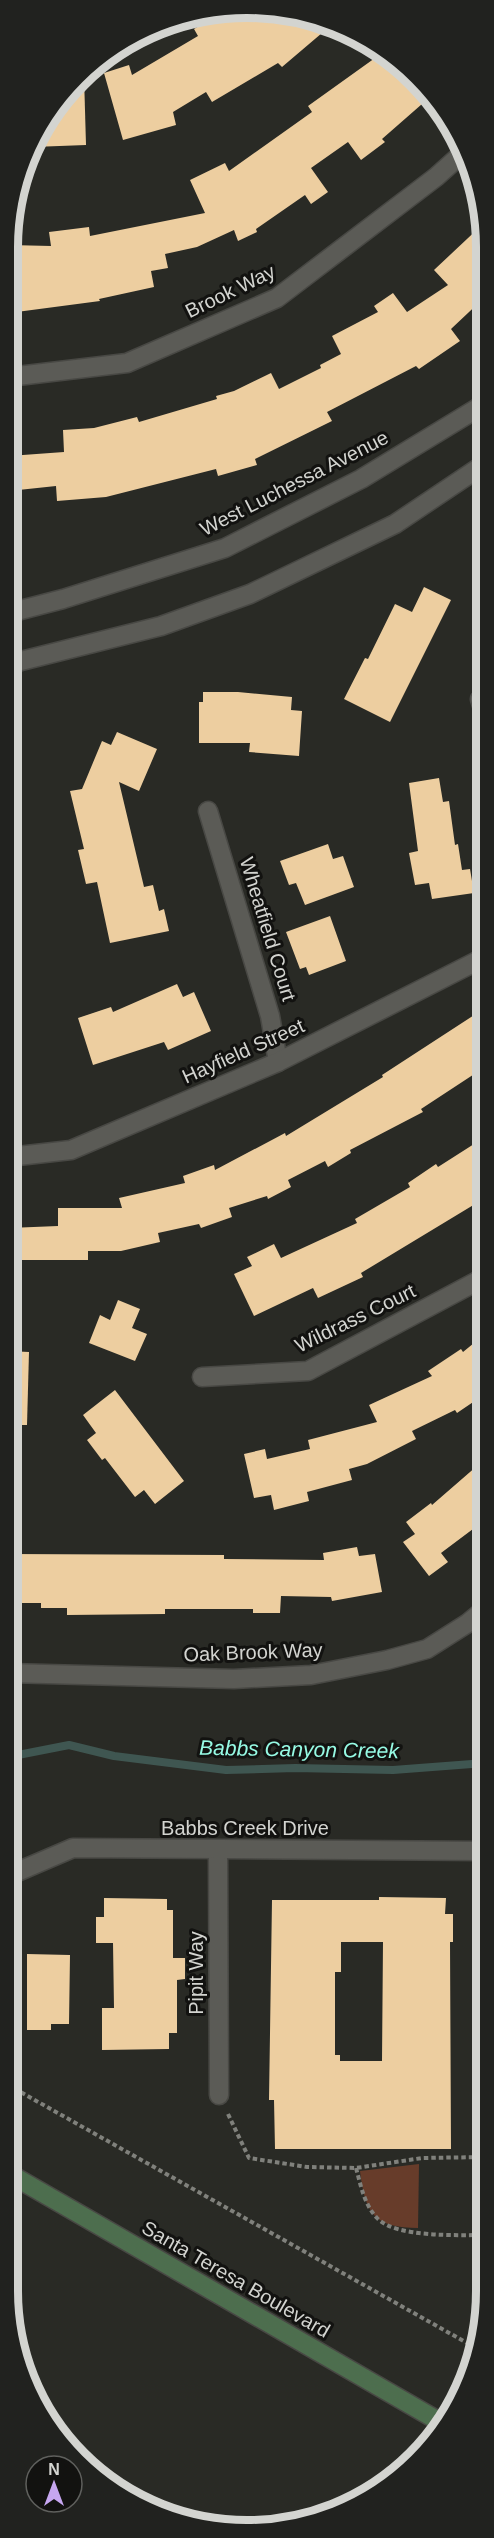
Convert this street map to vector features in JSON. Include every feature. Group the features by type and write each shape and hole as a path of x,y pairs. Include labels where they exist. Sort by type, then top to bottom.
{"main road":[{"name":"Santa Teresa Boulevard","path":"18,2179 436,2420"}],"street":[{"name":"Brook Way","path":"18,376 127,363 277,298 436,177 458,157"},
{"name":"West Luchessa Avenue","path":"18,611 63,599 225,548 361,479 476,409"},
{"path":"18,662 161,626 250,594 394,524 476,470"},
{"name":"Wheatfield Court","path":"208,811 270,1016 278,1062"},
{"name":"Hayfield Street","path":"18,1156 71,1150 278,1062 476,962"},
{"name":"Wildrass Court","path":"202,1377 308,1371 476,1282"},
{"name":"Oak Brook Way","path":"18,1673 234,1679 311,1675 387,1660 427,1648 476,1616"},
{"name":"Babbs Creek Drive","path":"18,1872 73,1848 476,1851"},
{"name":"Pipit Way","path":"218,1850 219,2095"}],"path":[{"path":"18,2091 470,2344"},
{"path":"219,2095 249,2158 307,2167 356,2168 422,2158 476,2157"},
{"path":"356,2168 363,2198 378,2220 395,2228 423,2235 476,2235"}],"shaded area":[{"path":"419,2164 418,2228 391,2225 374,2215 365,2198 360,2171"}],"building":[{"path":"232,18 262,18 292,22 319,29 322,33 282,67 278,63 212,102 206,92 173,112 176,125 123,140 104,73 129,65 132,75 198,36 194,29 206,21"},
{"path":"375,58 398,75 424,102 382,139 385,142 361,160 348,142 311,168 328,192 311,204 305,195 256,229 257,232 238,241 234,230 197,247 165,254 168,268 151,271 154,287 99,299 100,301 18,312 18,245 51,246 49,232 89,227 90,236 205,213 190,180 225,163 229,171 312,112 308,106"},
{"path":"84,86 86,145 42,147 65,108"},
{"path":"476,231 476,305 451,329 460,341 419,369 416,366 327,412 332,421 255,459 257,465 218,476 216,469 106,497 57,501 56,486 18,490 18,455 64,452 63,430 94,428 137,417 139,422 217,399 216,396 234,391 271,373 279,389 321,368 320,365 341,354 332,336 378,312 374,306 393,293 407,312 448,285 434,270"},
{"path":"424,587 451,600 390,722 344,699 365,658 368,659 395,604 412,612"},
{"path":"203,692 238,692 292,697 291,710 302,711 299,756 249,752 250,743 199,743 199,702 203,702"},
{"path":"117,732 157,749 139,791 119,782 144,887 153,885 159,911 164,909 169,931 110,943 97,882 86,884 78,850 84,849 70,791 82,789 102,741 111,745"},
{"path":"439,778 443,802 449,801 455,845 458,844 462,870 470,869 474,893 432,899 429,883 415,885 409,853 418,851 409,783"},
{"path":"328,844 333,859 343,856 354,887 305,905 296,883 289,885 280,861"},
{"path":"330,916 346,961 309,975 306,967 300,969 286,932"},
{"path":"177,984 183,997 194,992 211,1031 168,1050 164,1042 93,1065 78,1018 111,1007 113,1012"},
{"path":"476,1014 476,1073 421,1109 423,1112 350,1150 351,1153 328,1167 325,1161 288,1180 291,1187 268,1199 267,1196 229,1208 232,1217 201,1228 199,1224 158,1233 160,1242 121,1251 88,1251 88,1260 18,1260 18,1228 58,1226 58,1208 122,1208 119,1198 185,1183 183,1176 214,1165 215,1170 285,1133 286,1136 383,1077 382,1075"},
{"path":"476,1143 476,1203 361,1273 363,1277 318,1298 313,1288 254,1316 234,1274 252,1266 247,1257 274,1244 281,1258 357,1223 355,1219 410,1187 408,1183 436,1164 438,1167"},
{"path":"118,1300 140,1309 132,1328 147,1334 135,1361 89,1343 100,1315 110,1320"},
{"path":"476,1341 476,1400 457,1413 455,1410 412,1431 416,1439 367,1464 349,1469 352,1480 307,1492 309,1501 274,1510 271,1495 254,1498 244,1454 265,1449 267,1459 310,1449 308,1440 377,1422 369,1405 432,1376 428,1371 461,1349 463,1352"},
{"path":"18,1351 29,1352 27,1425 18,1425"},
{"path":"115,1390 184,1481 155,1504 144,1490 135,1497 105,1458 102,1460 87,1440 96,1433 83,1415"},
{"path":"476,1467 476,1527 441,1553 448,1562 429,1576 403,1542 415,1534 406,1522 431,1503 432,1505"},
{"path":"357,1547 359,1556 375,1554 382,1592 332,1601 331,1597 281,1596 280,1613 253,1613 253,1609 165,1609 165,1614 67,1615 67,1608 41,1608 41,1603 18,1603 18,1554 224,1555 224,1559 324,1560 323,1553"},
{"path":"379,1897 446,1898 445,1914 453,1914 453,1942 450,1942 451,2149 275,2149 274,2100 269,2100 272,1900 379,1900","holes":["341,1942 383,1942 382,2061 340,2061 340,2055 335,2055 335,1972 341,1972"]},
{"path":"104,1898 167,1899 167,1910 173,1910 173,1958 185,1958 185,1979 177,1980 177,2033 169,2033 169,2049 102,2050 102,2008 114,2008 113,1943 96,1943 96,1917 104,1917"},
{"path":"27,1954 70,1955 69,2024 51,2024 51,2030 27,2030"}],"waterway":[{"name":"Babbs Canyon Creek","path":"18,1755 69,1745 114,1756 226,1770 295,1768 393,1770 476,1764"}]}
